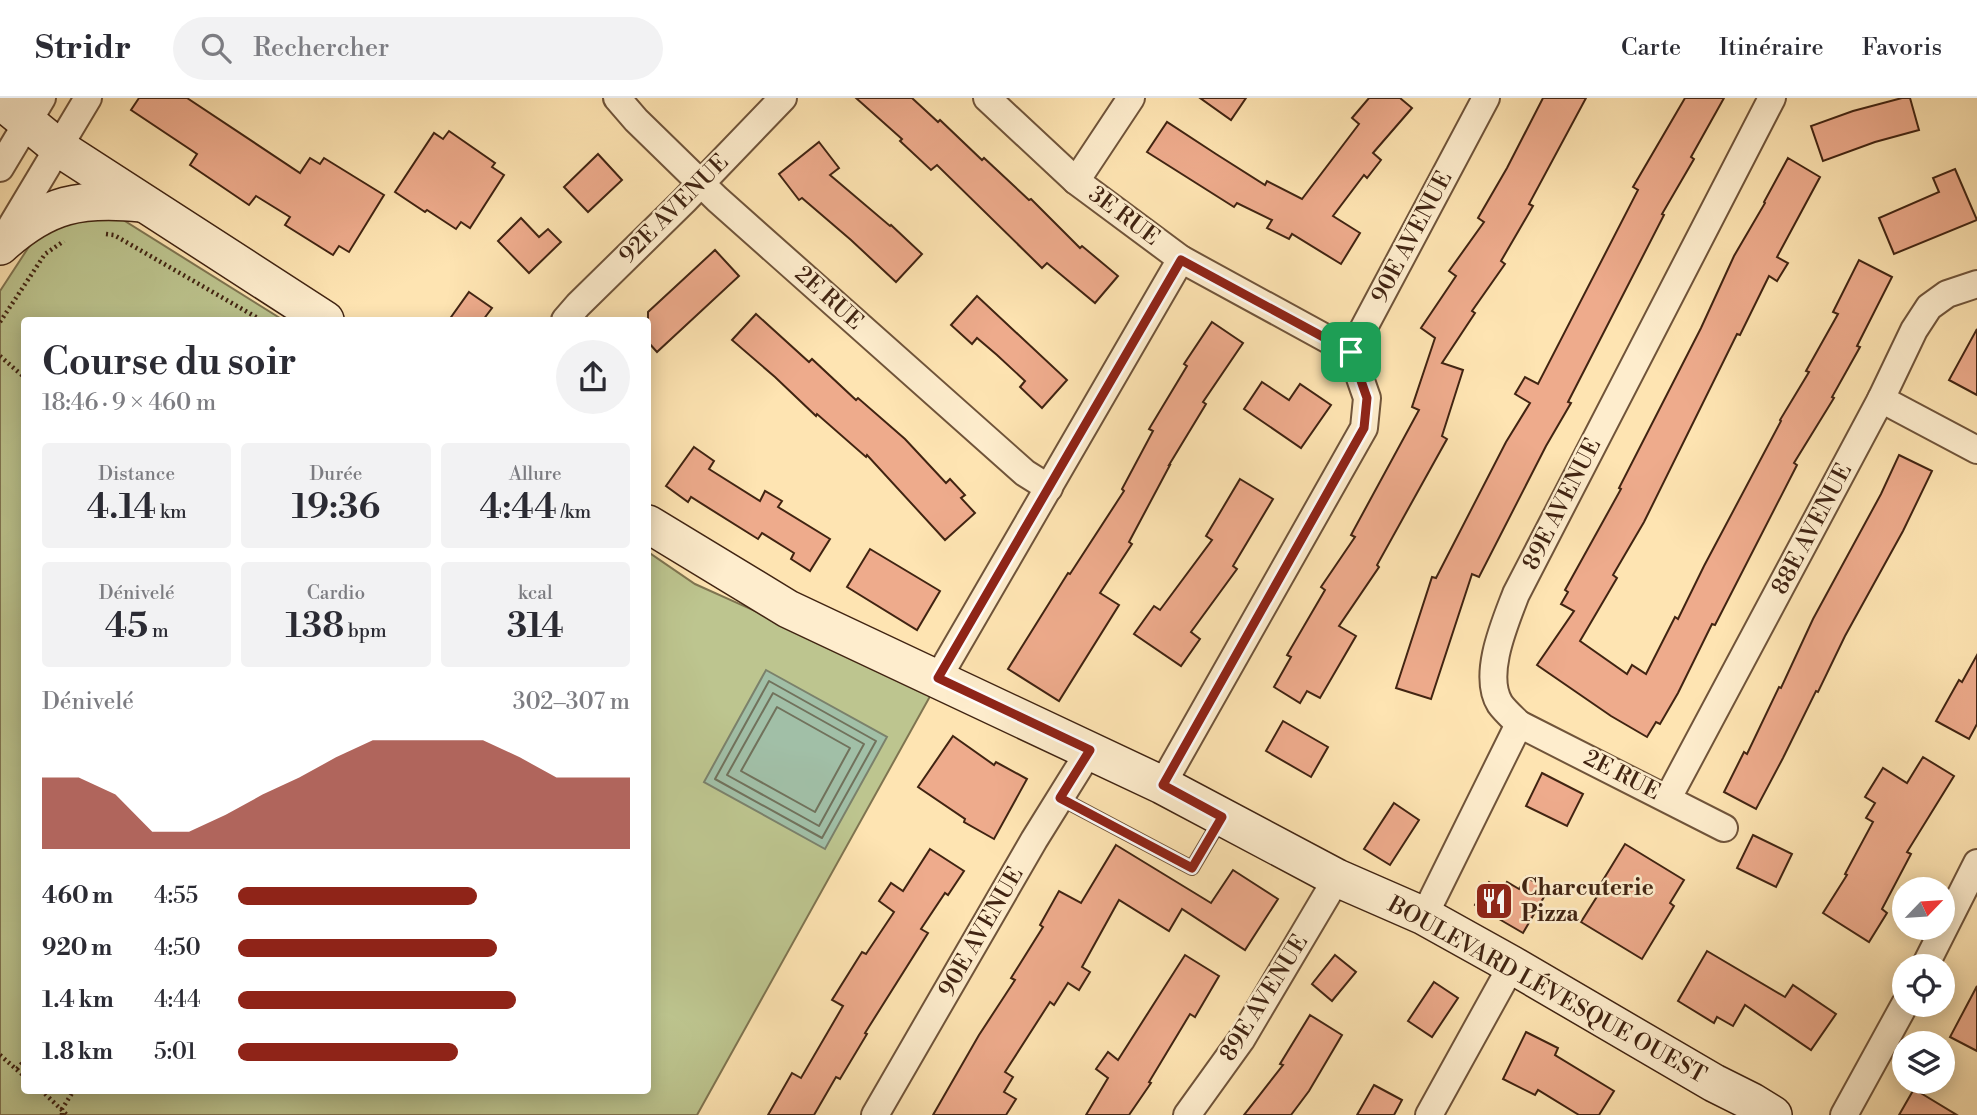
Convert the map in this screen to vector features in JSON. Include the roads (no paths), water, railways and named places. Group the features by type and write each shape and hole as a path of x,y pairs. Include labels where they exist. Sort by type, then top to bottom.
{"street":[{"path":"0,245 88,98"},
{"name":"2E RUE","path":"617,98 701,183 1026,473 1049,488"},
{"name":"92E AVENUE","path":"568,317 783,98"},
{"name":"3E RUE","path":"987,98 1076,181 1181,260 1351,352"},
{"path":"1076,181 1131,98"},
{"name":"90E AVENUE","path":"1351,352 1486,98"},
{"name":"89E AVENUE","path":"1519,724 1500,704 1493,681 1504,627 1516,594 1772,98"},
{"path":"0,100 35,110 59,148 320,317"},
{"path":"0,168 35,110"},
{"path":"0,245 47,212 68,204 113,200 142,203"},
{"path":"938,678 1181,260"},
{"name":"88E AVENUE","path":"1668,798 1881,399 1914,330 1929,307 1947,294 1977,284"},
{"path":"1163,785 1364,428 1367,398 1351,352"},
{"path":"1881,399 1977,450"},
{"name":"BOULEVARD LÉVESQUE OUEST","path":"651,526 788,609 1163,785 1336,878 1424,916 1714,1083 1757,1111"},
{"path":"1424,916 1519,724"},
{"name":"2E RUE","path":"1519,724 1724,828"},
{"name":"90E AVENUE","path":"875,1115 1090,750"},
{"path":"1931,954 1977,863"},
{"name":"89E AVENUE","path":"1187,1115 1241,1040 1336,878"},
{"path":"1429,1115 1512,965"},
{"path":"1844,1115 1898,1017"}],"lane":[{"path":"1060,798 1192,868 1222,817"}],"water":[{"path":"766,670 887,737 825,849 704,782"}],"place":[{"name":"Charcuterie Pizza","path":"1494,901"}]}
